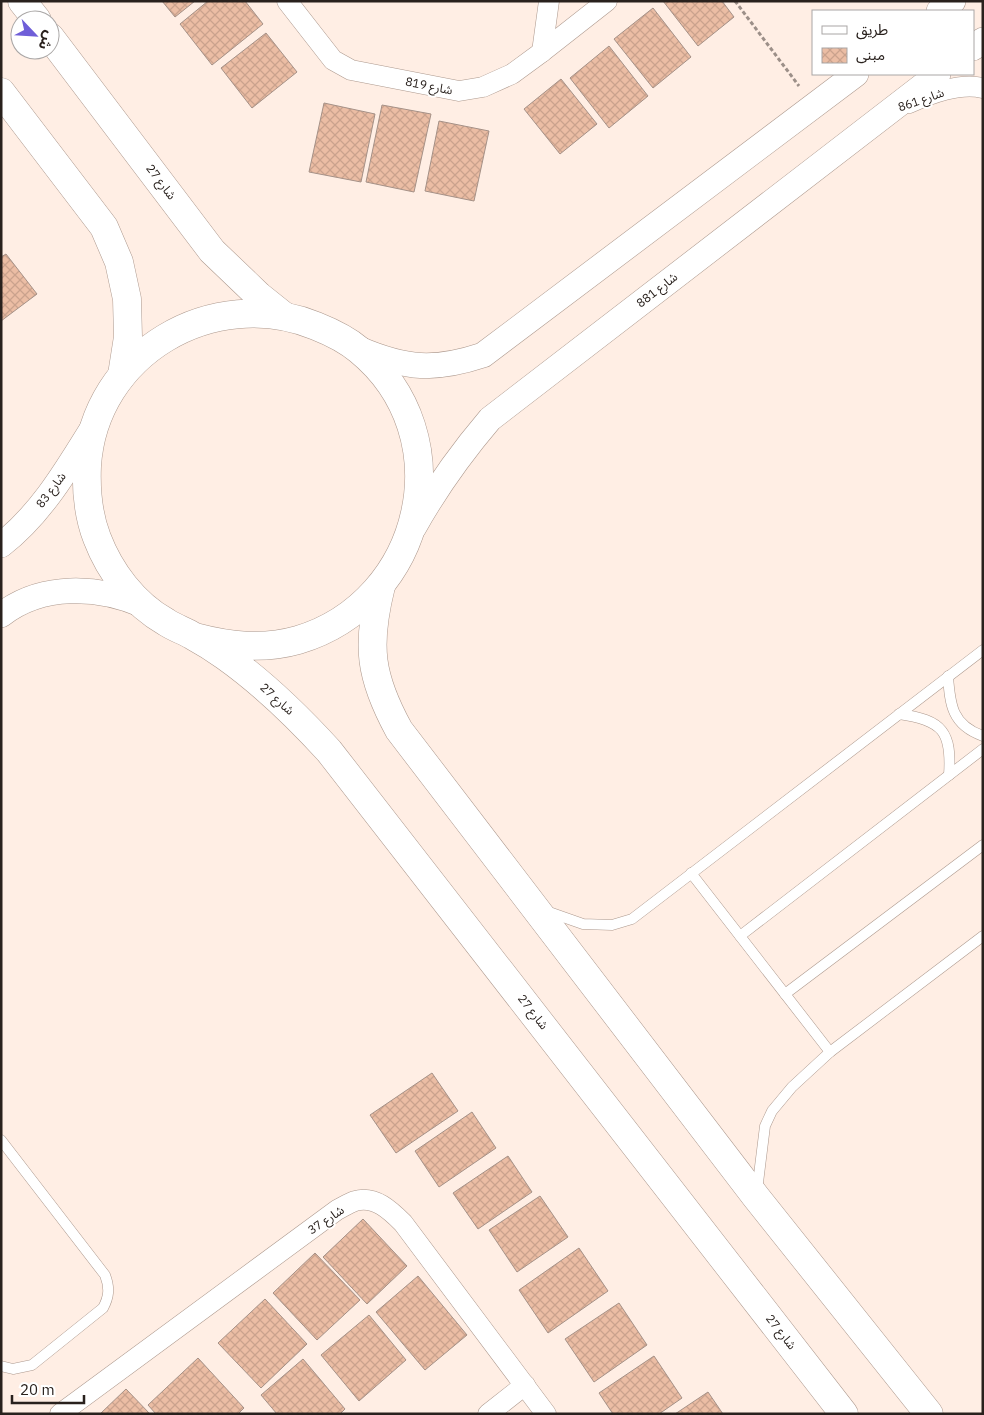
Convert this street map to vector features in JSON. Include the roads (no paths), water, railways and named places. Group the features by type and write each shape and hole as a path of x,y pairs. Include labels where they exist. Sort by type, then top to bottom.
{"main road":[{"name":"شارع 27","path":"60,50 212,251 241,280 284,316"},
{"path":"1,92 104,227 119,262 127,299 128,327 122,375"},
{"path":"259,312 297,318 332,332 359,349 392,388 405,411 413,435 418,460 419,486 416,511 409,536 397,562 381,586 342,620 320,632 296,640 270,645 245,646 195,637 165,622 143,605 123,585 108,562 96,537 89,510 86,483 93,427 106,400 122,375 150,348 183,328 220,316 259,312"},
{"path":"381,586 374,616 372,646 375,676 384,704 399,730 756,1197 929,1414"},
{"name":"شارع 27","path":"195,637 225,656 280,700 329,751 844,1414"}],"street":[{"path":"542,52 549,1"},
{"name":"شارع 819","path":"289,2 332,60 343,67 459,91 483,87 512,74 607,1"},
{"path":"940,10 953,1"},
{"path":"359,349 382,359 408,365 433,366 459,363 483,355 855,75"},
{"name":"شارع 881","path":"409,536 432,494 460,455 490,419 937,75"},
{"name":"شارع 861","path":"889,111 935,92 974,86 983,88"},
{"name":"شارع 83","path":"1,545 18,531 46,498 71,464 93,427"},
{"path":"1,614 24,602 64,591 104,592 124,597 143,605"},
{"name":"شارع 37","path":"60,1414 337,1210 356,1201 370,1201 387,1207 403,1223 546,1414"},
{"path":"488,1414 525,1385"}],"lane":[{"path":"533,906 583,924 612,925 632,919 983,650"},
{"path":"948,676 951,708 968,729 983,736"},
{"path":"900,714 921,717 934,724 945,735 950,748 949,775"},
{"path":"740,936 983,749"},
{"path":"785,994 983,845"},
{"path":"691,873 830,1052"},
{"path":"756,1197 765,1126 772,1111 792,1087 830,1052 983,936"},
{"path":"1,1140 106,1275 109,1292 103,1308 32,1365 13,1369 1,1366"}]}
